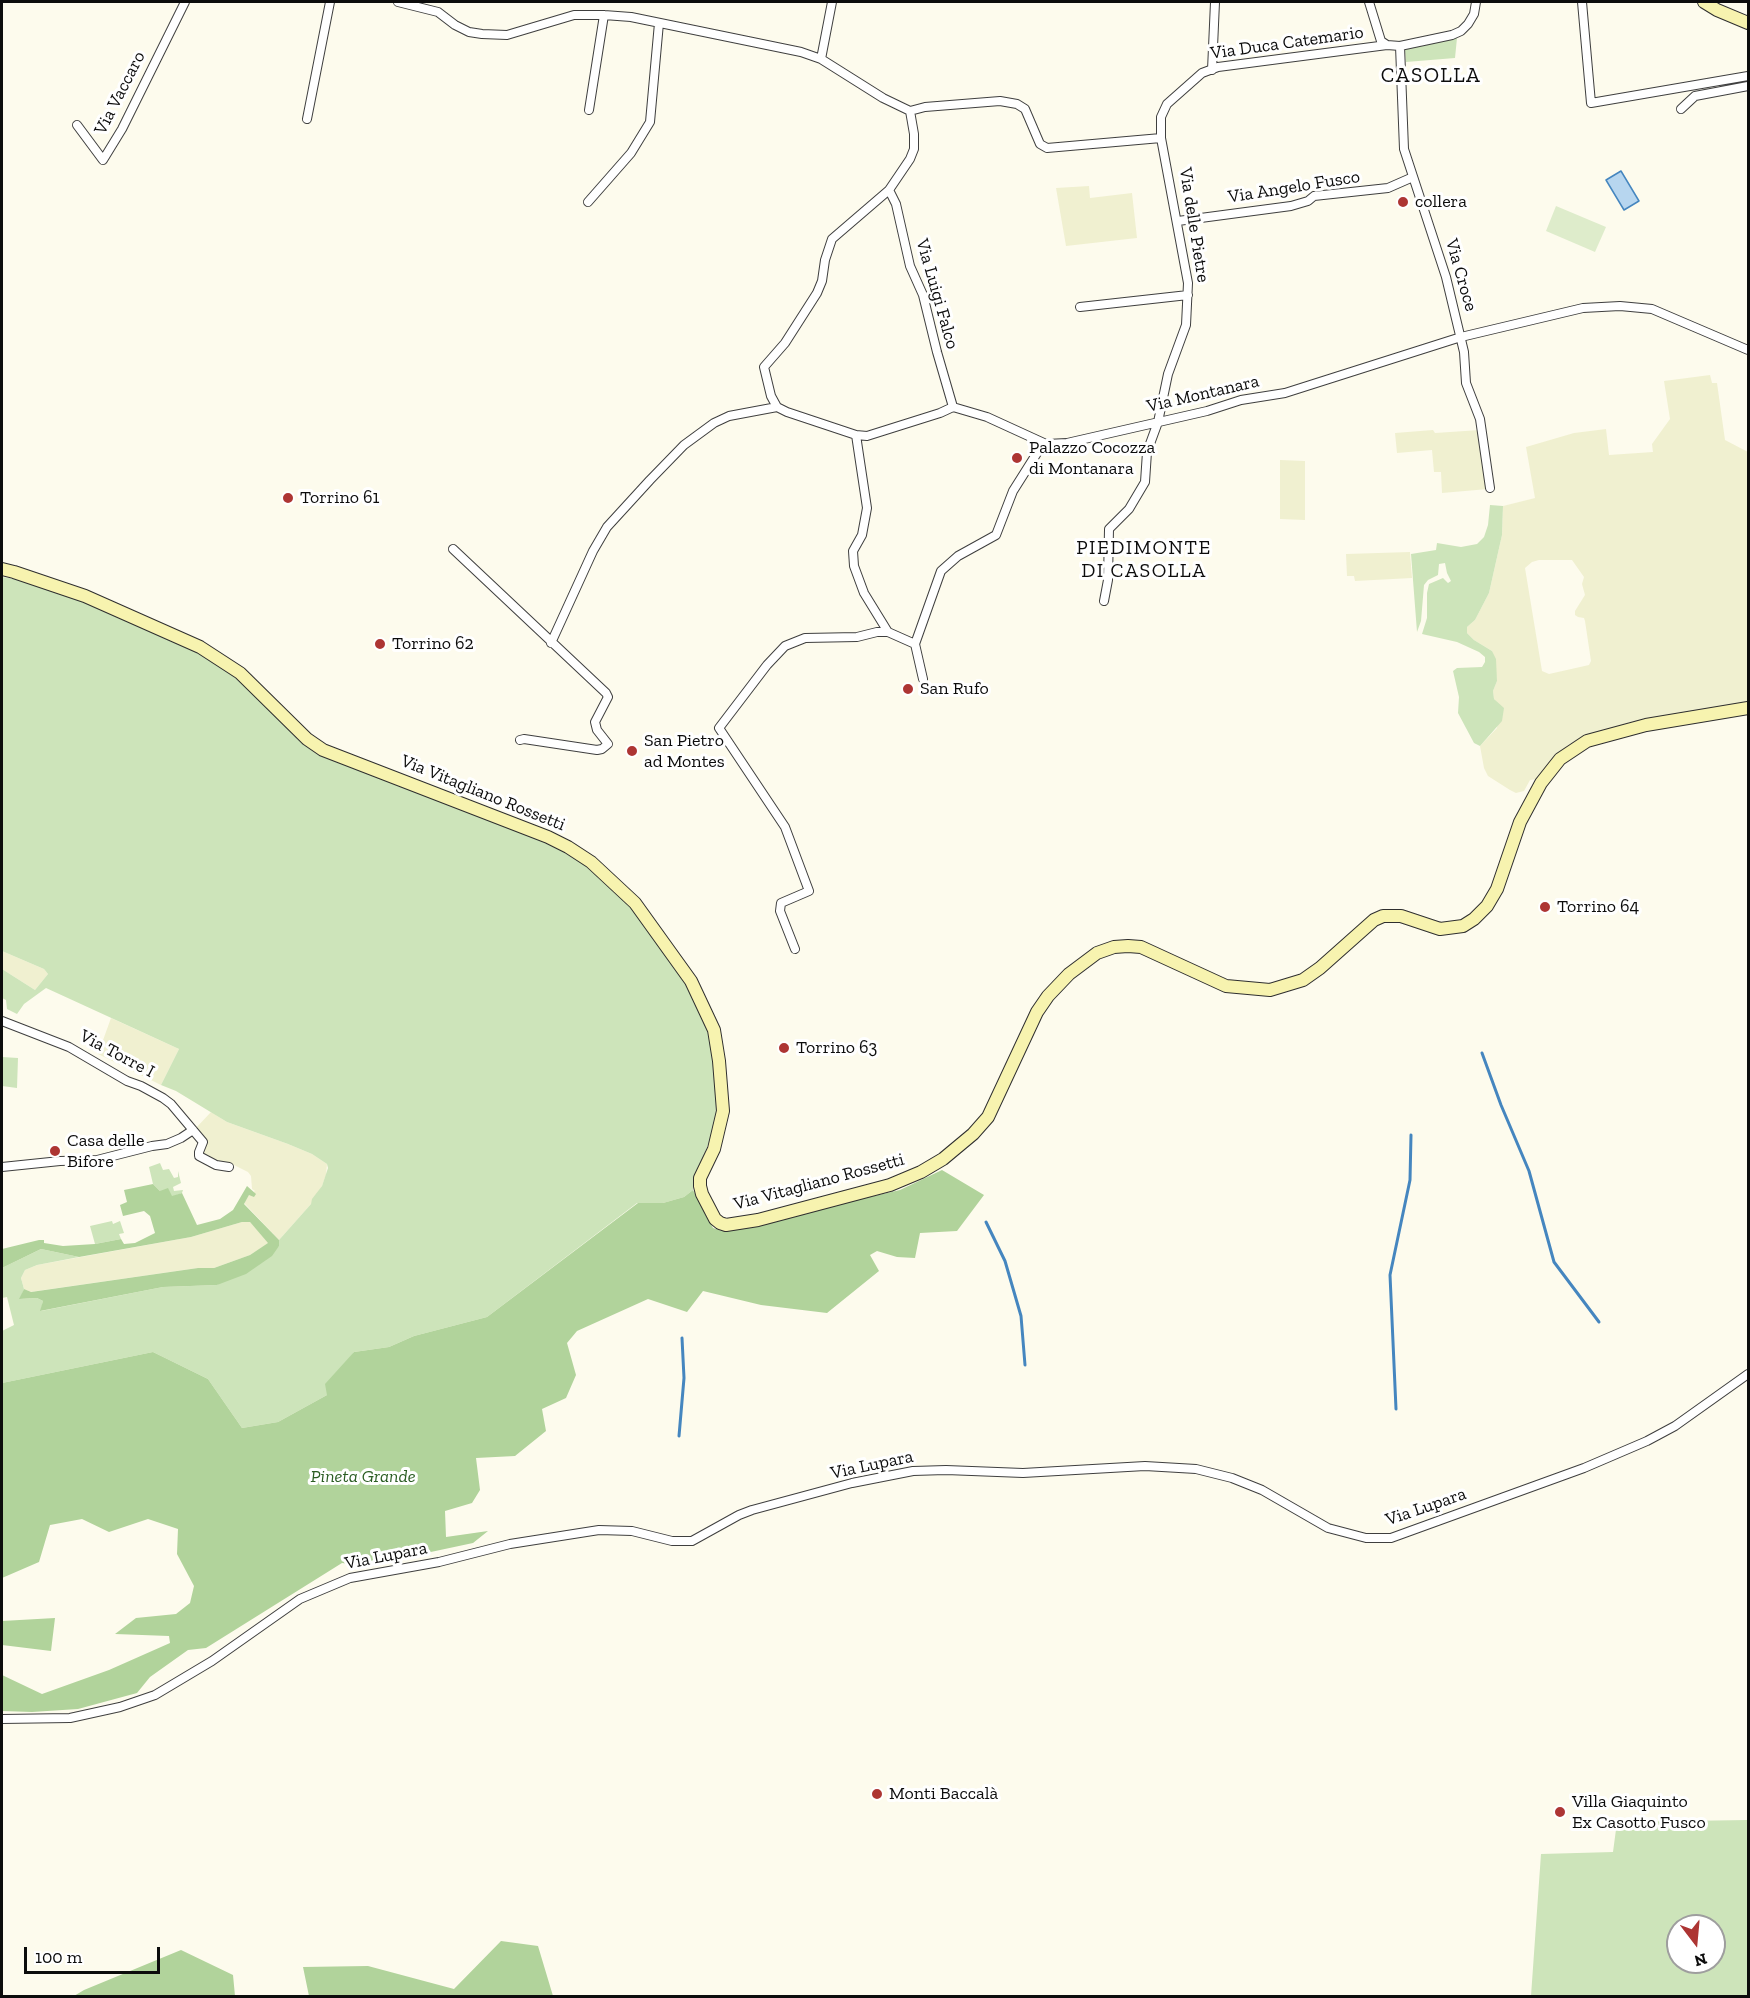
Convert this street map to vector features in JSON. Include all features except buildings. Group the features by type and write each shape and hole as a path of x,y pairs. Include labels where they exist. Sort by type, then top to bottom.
{"street":[{"name":"Via Vaccaro","path":"77,125 102,160 122,129 185,2"},
{"path":"308,119 330,2"},
{"path":"398,2 438,12 454,25 469,32 496,35 516,33 574,15 604,15 658,23 801,52 821,59 883,98 910,111 925,107 1000,101 1017,104 1026,109 1040,144 1047,148 1161,138"},
{"path":"821,59 832,2"},
{"path":"1212,70 1215,2"},
{"path":"1369,2 1382,41 1387,45"},
{"name":"Via Duca Catemario","path":"1161,138 1161,117 1167,104 1202,73 1218,67 1400,45 1452,35 1461,31 1468,24 1474,14 1476,2"},
{"path":"1582,2 1591,103 1749,76"},
{"path":"1704,2 1749,23"},
{"path":"590,110 604,15"},
{"path":"588,202 631,153 650,122 658,23"},
{"name":"Via Croce","path":"1400,45 1404,149 1446,277 1464,352 1467,383 1480,419 1490,488"},
{"path":"1681,110 1695,96 1749,86"},
{"path":"910,111 914,149 906,165 889,190 832,239 825,260 822,281 817,292 785,344 764,367 771,396 777,407 856,435 867,436 953,407 987,417 1046,444 1037,453 1013,490 996,535 958,556 941,571 915,644 923,679"},
{"name":"Via delle Pietre","path":"1104,601 1108,580 1109,529 1129,508 1145,482 1147,452 1158,422 1168,374 1186,325 1188,284 1161,138"},
{"name":"Via Angelo Fusco","path":"1178,221 1291,206 1308,201 1314,196 1388,188 1413,177"},
{"name":"Via Luigi Falco","path":"889,190 896,204 910,266 923,295 953,407"},
{"path":"1080,307 1188,295"},
{"name":"Via Montanara","path":"1046,444 1067,443 1207,411 1241,400 1285,393 1461,337 1571,311 1620,306 1652,309 1749,350"},
{"path":"551,643 592,552 607,526 684,445 714,423 729,416 777,407"},
{"path":"856,435 867,508 862,535 853,551 854,566 864,593 888,633"},
{"path":"453,549 606,693 607,702 595,722 595,726 608,744 605,748 597,750 550,742 520,740"},
{"name":"Via Vitagliano Rossetti","path":"2,569 85,596 200,647 240,673 307,739 323,750 548,837 591,862 635,903 691,981 714,1030 723,1111 714,1149 700,1178 700,1186 715,1219 726,1225 758,1220 890,1185 921,1172 943,1159 973,1134 988,1117 1037,1012 1048,996 1069,974 1097,953 1114,947 1141,947 1226,986 1270,990 1303,980 1320,968 1374,920 1383,916 1401,916 1440,929 1462,926 1474,920 1487,906 1497,889 1520,822 1541,783 1560,759 1587,741 1646,725 1749,708"},
{"path":"795,949 780,912 782,903 809,891 785,827 719,728 766,665 785,646 805,638 857,637 877,632 888,633 915,644"},
{"name":"Via Torre I","path":"2,1021 69,1047 127,1082 141,1086 171,1104 193,1130"},
{"path":"2,1167 97,1160 167,1144 193,1130 203,1143 198,1152 199,1156 216,1165 229,1167"},
{"name":"Via Lupara","path":"2,1719 70,1718 120,1707 155,1695 212,1661 300,1599 350,1578 430,1564 510,1544 599,1530 632,1532 672,1541 692,1541 752,1510 852,1483 913,1471 1023,1473 1136,1466 1196,1469 1232,1478 1262,1490 1320,1524 1338,1531 1366,1538 1391,1538 1584,1468 1647,1441 1675,1426 1749,1374"}],"green space":[{"path":"1457,38 1455,58 1406,62 1405,49"},
{"path":"1089,186 1090,198 1132,193 1137,238 1066,246 1056,188"},
{"path":"1556,206 1606,227 1595,252 1546,231"},
{"path":"1710,375 1712,383 1717,383 1725,440 1748,452 1748,702 1631,722 1587,735 1568,745 1537,779 1530,780 1524,791 1516,793 1488,776 1484,768 1480,746 1497,728 1499,705 1494,699 1493,691 1497,681 1492,651 1467,633 1467,627 1475,620 1489,593 1502,535 1503,506 1535,498 1526,447 1574,433 1606,429 1609,455 1653,452 1652,444 1670,419 1664,381","holes":["1539,560 1572,560 1584,577 1582,584 1585,595 1575,615 1584,618 1591,661 1589,665 1549,674 1542,671 1525,568"]},
{"path":"1433,430 1435,433 1480,430 1488,489 1442,493 1441,472 1434,472 1432,450 1397,453 1395,433"},
{"path":"1280,460 1305,461 1305,520 1280,519"},
{"path":"1490,505 1503,506 1502,535 1489,593 1475,620 1467,627 1467,633 1492,651 1496,659 1497,681 1493,691 1494,699 1504,708 1502,721 1480,746 1474,743 1458,713 1459,697 1453,671 1457,668 1482,667 1485,657 1457,642 1422,634 1427,618 1429,584 1443,578 1448,583 1451,581 1445,563 1439,564 1438,575 1424,585 1421,621 1417,632 1411,554 1436,550 1437,543 1461,547 1477,544 1484,537 1488,525"},
{"path":"1410,552 1412,578 1355,581 1354,576 1347,576 1346,554"},
{"path":"2,577 21,580 129,620 184,645 218,664 239,679 316,753 530,834 558,846 585,863 626,901 688,986 708,1029 718,1103 713,1132 697,1172 693,1190 684,1197 663,1203 637,1203 487,1317 414,1336 389,1347 354,1352 327,1395 278,1422 242,1428 208,1379 153,1352 2,1383 2,1331 14,1325 7,1297 2,1298 2,1268 41,1249 79,1257 37,1265 25,1270 21,1278 24,1289 20,1299 37,1298 43,1301 41,1311 163,1287 217,1285 279,1246 279,1240 311,1204 322,1186 328,1168 327,1164 312,1154 227,1122 176,1091 161,1085 179,1049 46,988 24,1004 17,1014 7,1009 6,1000 2,998 2,969 35,990 48,974 44,969 2,951"},
{"path":"2,951 44,969 48,974 35,990 2,969"},
{"path":"111,1018 179,1049 161,1085 98,1054"},
{"path":"2,1057 18,1058 17,1088 2,1086"},
{"path":"211,1112 227,1122 312,1154 327,1164 322,1186 311,1204 279,1240 244,1203 255,1191 252,1189 251,1176 248,1172 234,1165 217,1162 201,1155 195,1129"},
{"path":"160,1163 163,1170 169,1169 174,1178 178,1177 178,1171 181,1183 173,1187 174,1191 183,1190 182,1193 172,1197 160,1191 153,1184 149,1167"},
{"name":"Pineta Grande","path":"942,1170 984,1195 957,1231 920,1233 915,1258 897,1257 877,1251 870,1255 879,1271 827,1313 761,1305 703,1291 687,1312 648,1299 577,1331 567,1343 576,1375 566,1398 542,1409 546,1431 515,1456 476,1458 480,1490 472,1503 445,1511 446,1537 488,1531 473,1543 365,1566 342,1563 206,1648 188,1650 150,1677 137,1693 78,1709 2,1711 2,1675 42,1694 109,1670 170,1643 169,1636 115,1634 136,1618 176,1614 190,1603 194,1586 177,1554 178,1529 148,1519 109,1532 82,1519 50,1525 39,1562 2,1578 2,1383 153,1352 208,1379 242,1428 278,1422 327,1395 325,1384 354,1352 389,1347 414,1336 487,1317 638,1203 663,1203 684,1197 693,1190 713,1228 722,1231 900,1190"},
{"path":"153,1184 160,1191 168,1188 172,1196 182,1193 197,1225 220,1219 233,1210 247,1186 256,1194 254,1197 249,1195 244,1204 279,1240 279,1246 272,1256 246,1274 217,1285 163,1287 40,1311 43,1301 37,1298 19,1299 24,1289 31,1292 198,1268 214,1268 250,1255 268,1243 250,1222 242,1222 191,1237 79,1257 41,1249 2,1268 2,1249 39,1240 63,1246 95,1244 121,1239 124,1244 135,1243 155,1233 150,1216 144,1211 123,1216 120,1205 127,1202 124,1190"},
{"path":"112,1221 113,1224 120,1221 124,1233 119,1234 121,1239 95,1244 90,1226"},
{"path":"242,1222 250,1222 269,1243 250,1255 214,1268 198,1268 30,1292 24,1289 21,1278 25,1270 37,1265 191,1237"},
{"path":"55,1618 51,1651 2,1645 2,1621"},
{"path":"1748,1820 1748,1996 1531,1996 1541,1854 1613,1852 1617,1822"},
{"path":"501,1941 538,1946 553,1996 309,1996 303,1967 368,1966 454,1989"},
{"path":"181,1950 233,1975 235,1996 74,1996 84,1990"}],"water":[{"path":"1621,171 1639,201 1624,210 1606,180"}],"waterway":[{"path":"1482,1053 1529,1171 1554,1262 1599,1322"},
{"path":"1396,1409 1390,1275 1410,1180 1411,1135"},
{"path":"986,1222 1005,1261 1021,1316 1025,1365"},
{"path":"679,1436 684,1378 682,1338"}],"place":[{"name":"collera","path":"1403,202"},
{"name":"Palazzo Cocozza di Montanara","path":"1017,458"},
{"name":"Torrino 61","path":"288,498"},
{"name":"Torrino 62","path":"380,644"},
{"name":"San Rufo","path":"908,689"},
{"name":"San Pietro ad Montes","path":"632,751"},
{"name":"Torrino 64","path":"1545,907"},
{"name":"Torrino 63","path":"784,1048"},
{"name":"Casa delle Bifore","path":"55,1151"},
{"name":"Monti Baccalà","path":"877,1794"},
{"name":"Villa Giaquinto Ex Casotto Fusco","path":"1560,1812"}],"district":[{"name":"CASOLLA","path":"1431,76"},
{"name":"PIEDIMONTE DI CASOLLA","path":"1144,560"}]}
